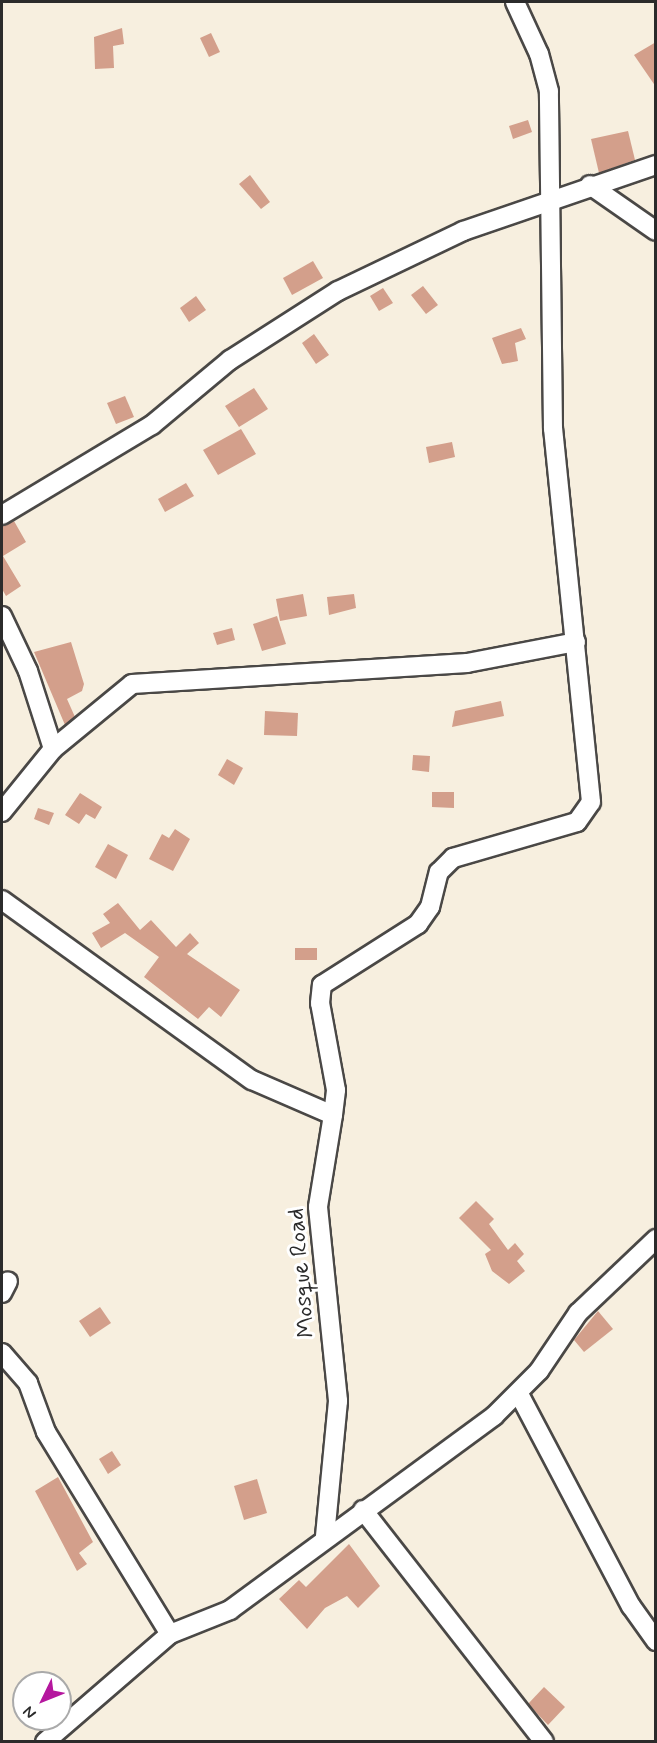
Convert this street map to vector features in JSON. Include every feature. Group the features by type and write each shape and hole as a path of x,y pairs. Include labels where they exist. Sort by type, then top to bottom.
{"street":[{"path":"2,812 52,749 132,684 467,663 576,642 553,429 549,91 539,54 515,2"},
{"path":"2,515 152,425 230,360 338,291 549,198 656,165"},
{"path":"590,185 656,231"},
{"path":"2,616 28,671 52,749"},
{"name":"Mosque Road","path":"325,1537 338,1401 318,1207 336,1090 320,1003 322,985 418,924 430,907 439,872 453,858 577,822 589,810 576,642"},
{"path":"2,900 252,1080 333,1116"},
{"path":"45,1742 170,1634 230,1610 519,1394 578,1313 656,1239"},
{"path":"2,1353 28,1383 46,1432 170,1634"},
{"path":"519,1394 627,1598 656,1641"},
{"path":"363,1510 544,1742"}],"building":[{"path":"122,28 124,44 113,46 114,68 95,69 94,37"},
{"path":"211,33 220,52 209,57 200,38"},
{"path":"656,42 656,87 634,55"},
{"path":"528,120 532,132 513,139 509,126"},
{"path":"628,131 635,160 599,173 591,139"},
{"path":"250,175 270,202 261,209 239,184"},
{"path":"313,261 323,278 292,295 283,278"},
{"path":"423,286 438,305 426,314 411,295"},
{"path":"383,288 393,303 379,311 370,296"},
{"path":"196,296 206,310 189,322 180,308"},
{"path":"521,328 526,339 515,343 518,361 502,364 492,338"},
{"path":"314,334 329,355 316,364 302,343"},
{"path":"254,388 268,409 239,427 225,406"},
{"path":"125,396 134,417 116,424 107,403"},
{"path":"241,429 256,454 218,475 203,450"},
{"path":"452,442 455,457 429,463 426,447"},
{"path":"186,483 194,496 165,512 158,499"},
{"path":"14,521 26,542 3,556 21,586 6,596 2,589 2,526"},
{"path":"303,594 307,616 280,621 276,599"},
{"path":"354,594 356,608 329,615 327,597"},
{"path":"277,616 286,644 262,651 253,624"},
{"path":"232,628 235,640 217,645 213,633"},
{"path":"71,642 84,684 82,691 67,699 75,717 65,725 34,652"},
{"path":"501,701 504,716 452,727 455,711"},
{"path":"265,711 298,713 297,736 264,735"},
{"path":"413,755 430,756 429,772 412,770"},
{"path":"227,759 243,768 234,785 218,775"},
{"path":"432,792 454,792 454,808 432,807"},
{"path":"80,793 102,807 95,819 86,814 79,824 65,815"},
{"path":"38,808 54,813 49,825 34,819"},
{"path":"175,829 190,839 173,871 149,859 162,834 169,838"},
{"path":"108,844 128,855 116,879 95,867"},
{"path":"118,903 140,930 151,920 176,947 190,933 199,943 187,954 240,990 221,1017 209,1007 198,1019 144,977 159,957 125,933 101,948 92,933 110,923 103,914"},
{"path":"295,948 317,948 317,960 295,960"},
{"path":"476,1201 494,1219 489,1224 508,1250 515,1243 524,1254 517,1261 525,1271 509,1284 492,1271 485,1254 491,1250 459,1218"},
{"path":"100,1307 111,1323 90,1337 79,1321"},
{"path":"598,1311 613,1329 584,1352 574,1340"},
{"path":"112,1451 121,1465 108,1474 99,1459"},
{"path":"58,1477 93,1542 79,1553 87,1564 77,1571 35,1491"},
{"path":"257,1479 267,1513 244,1520 234,1486"},
{"path":"349,1544 380,1586 358,1608 347,1596 325,1608 307,1629 279,1599 299,1580 306,1587"},
{"path":"544,1687 565,1707 548,1725 528,1704"}]}
